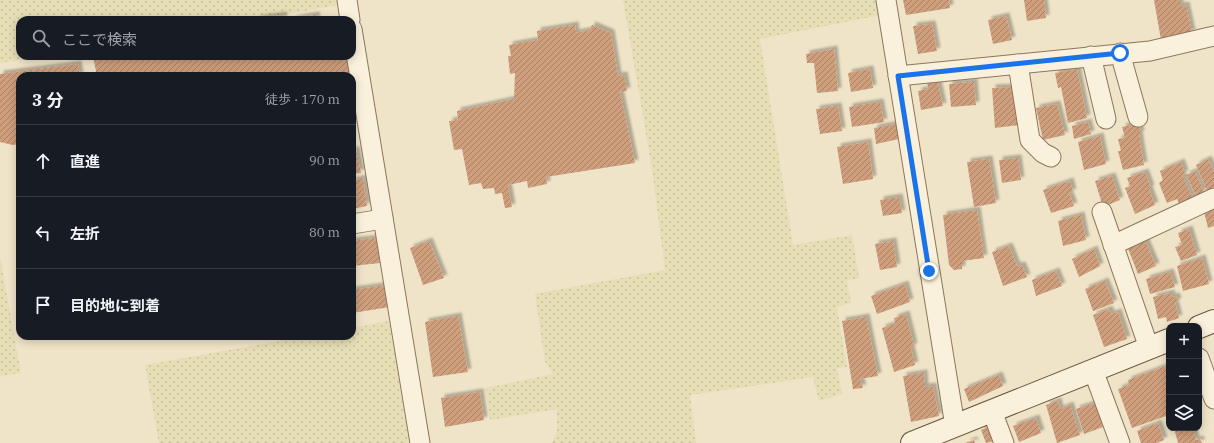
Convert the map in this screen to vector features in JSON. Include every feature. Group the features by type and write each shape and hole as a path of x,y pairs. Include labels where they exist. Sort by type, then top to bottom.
{"street":[{"path":"347,0 349,16"},
{"path":"886,0 955,426"},
{"path":"898,76 1165,48 1214,36"},
{"path":"1120,53 1138,117"},
{"path":"1091,56 1106,119"},
{"path":"354,60 355,72"},
{"path":"1018,64 1030,140 1043,153 1051,157"},
{"path":"356,80 360,132 383,218 420,443"},
{"path":"1113,245 1214,198"},
{"path":"1102,212 1149,348"},
{"path":"356,223 383,218"},
{"path":"1202,326 1214,321"},
{"path":"912,443 1166,341"},
{"path":"1199,359 1214,399"},
{"path":"1094,370 1120,443"},
{"path":"992,411 1004,443"}],"shaded area":[{"path":"0,0 337,0 338,5 275,16 16,16 16,60 19,60 0,63"},
{"path":"623,0 878,0 881,15 760,39 793,245 852,235 859,278 847,281 851,303 837,307 847,367 837,368 842,394 819,401 813,377 690,395 696,443 552,443 557,431 557,409 490,420 486,388 553,374 545,361 535,294 665,270 652,169"},
{"path":"0,257 21,373 0,376"},
{"path":"389,321 409,443 159,443 145,365 285,340 356,340 356,327"}],"building":[{"path":"903,0 949,0 950,8 906,15"},
{"path":"1024,0 1044,0 1046,18 1027,21"},
{"path":"1154,0 1180,0 1180,6 1186,5 1192,33 1161,40"},
{"path":"1006,16 1012,40 993,44 988,20"},
{"path":"932,24 937,51 918,54 913,26"},
{"path":"575,25 576,33 590,30 592,25 611,33 618,76 624,75 627,91 620,92 635,163 546,177 547,184 528,188 527,181 508,185 512,207 505,208 502,193 495,194 494,188 483,189 481,183 469,185 462,149 454,150 449,121 458,120 457,111 514,99 515,73 510,74 508,56 511,56 509,45 538,40 537,31"},
{"path":"834,49 838,91 817,93 814,63 807,63 806,54"},
{"path":"94,60 349,60 350,72 96,72"},
{"path":"78,64 79,72 16,72 16,145 13,145 0,142 0,74"},
{"path":"870,69 873,88 851,92 848,73"},
{"path":"1077,69 1087,118 1068,123 1061,87 1058,88 1055,73"},
{"path":"937,79 943,106 921,110 918,91 928,89 927,81"},
{"path":"974,82 976,105 951,107 949,84"},
{"path":"1015,87 1019,125 995,128 992,88"},
{"path":"880,102 884,122 852,127 849,107"},
{"path":"1057,104 1065,135 1043,140 1036,108"},
{"path":"838,106 842,131 820,134 816,109"},
{"path":"1088,122 1091,134 1074,139 1072,126"},
{"path":"1139,123 1141,134 1139,134 1144,165 1123,170 1118,151 1121,151 1118,139 1125,138 1122,127"},
{"path":"897,124 899,139 876,144 874,128"},
{"path":"1100,136 1106,164 1084,170 1078,142"},
{"path":"868,142 873,179 843,184 837,147"},
{"path":"356,150 361,173 356,174"},
{"path":"1018,158 1021,180 1002,183 999,160"},
{"path":"989,159 996,203 974,207 967,162"},
{"path":"1208,159 1214,172 1214,188 1207,191 1196,165"},
{"path":"1181,162 1185,173 1182,175 1194,200 1180,206 1177,199 1167,203 1159,183 1163,180 1160,171"},
{"path":"1195,171 1204,192 1196,196 1186,175"},
{"path":"1145,172 1155,205 1135,214 1125,188 1130,186 1127,178"},
{"path":"1112,176 1120,200 1103,207 1095,181"},
{"path":"363,178 367,206 356,208 356,180"},
{"path":"1070,181 1073,192 1069,193 1074,206 1051,213 1043,190"},
{"path":"899,197 902,213 883,216 880,200"},
{"path":"1214,209 1214,226 1208,228 1204,212"},
{"path":"977,210 984,258 962,261 962,269 954,270 949,265 943,215"},
{"path":"1081,215 1086,240 1063,246 1058,221"},
{"path":"1189,229 1197,255 1181,261 1175,247 1182,245 1178,233"},
{"path":"376,238 380,263 356,266 356,240"},
{"path":"1145,240 1156,266 1138,274 1127,246"},
{"path":"429,241 444,278 423,285 410,248"},
{"path":"893,241 897,267 880,270 875,244"},
{"path":"1009,246 1017,266 1022,265 1027,277 1003,286 992,252"},
{"path":"1094,249 1100,266 1079,277 1072,259"},
{"path":"1202,258 1209,284 1183,291 1177,266"},
{"path":"1056,271 1062,286 1036,296 1032,280"},
{"path":"1170,272 1175,287 1150,294 1146,279"},
{"path":"1105,281 1114,303 1093,311 1085,289"},
{"path":"905,284 910,302 877,314 871,296"},
{"path":"387,285 390,307 356,312 356,289"},
{"path":"1171,293 1172,297 1176,296 1178,301 1175,303 1179,318 1167,322 1166,317 1158,319 1153,297"},
{"path":"1109,309 1111,314 1118,312 1127,339 1104,347 1093,315"},
{"path":"906,314 914,346 911,348 915,365 894,372 882,328 895,324 894,318"},
{"path":"458,316 468,372 433,377 425,322"},
{"path":"866,317 878,376 860,379 863,388 853,389 842,321"},
{"path":"1166,366 1166,416 1132,428 1118,389 1129,385 1128,380"},
{"path":"924,373 925,387 933,386 939,416 911,422 903,376"},
{"path":"999,375 1003,386 969,402 964,389"},
{"path":"480,392 484,420 445,427 441,398"},
{"path":"1058,401 1060,409 1070,405 1080,435 1057,443 1046,405"},
{"path":"1095,403 1103,427 1084,434 1076,409"},
{"path":"1036,418 1041,433 1019,442 1013,426"},
{"path":"1158,423 1164,440 1157,443 1141,443 1137,431"},
{"path":"992,425 999,440 986,443 981,430"},
{"path":"1175,431 1194,431 1196,440 1200,439 1202,443 1178,443"},
{"path":"974,440 975,443 965,443"}],"route":[{"path":"929,271 898,76 1120,53"}]}
